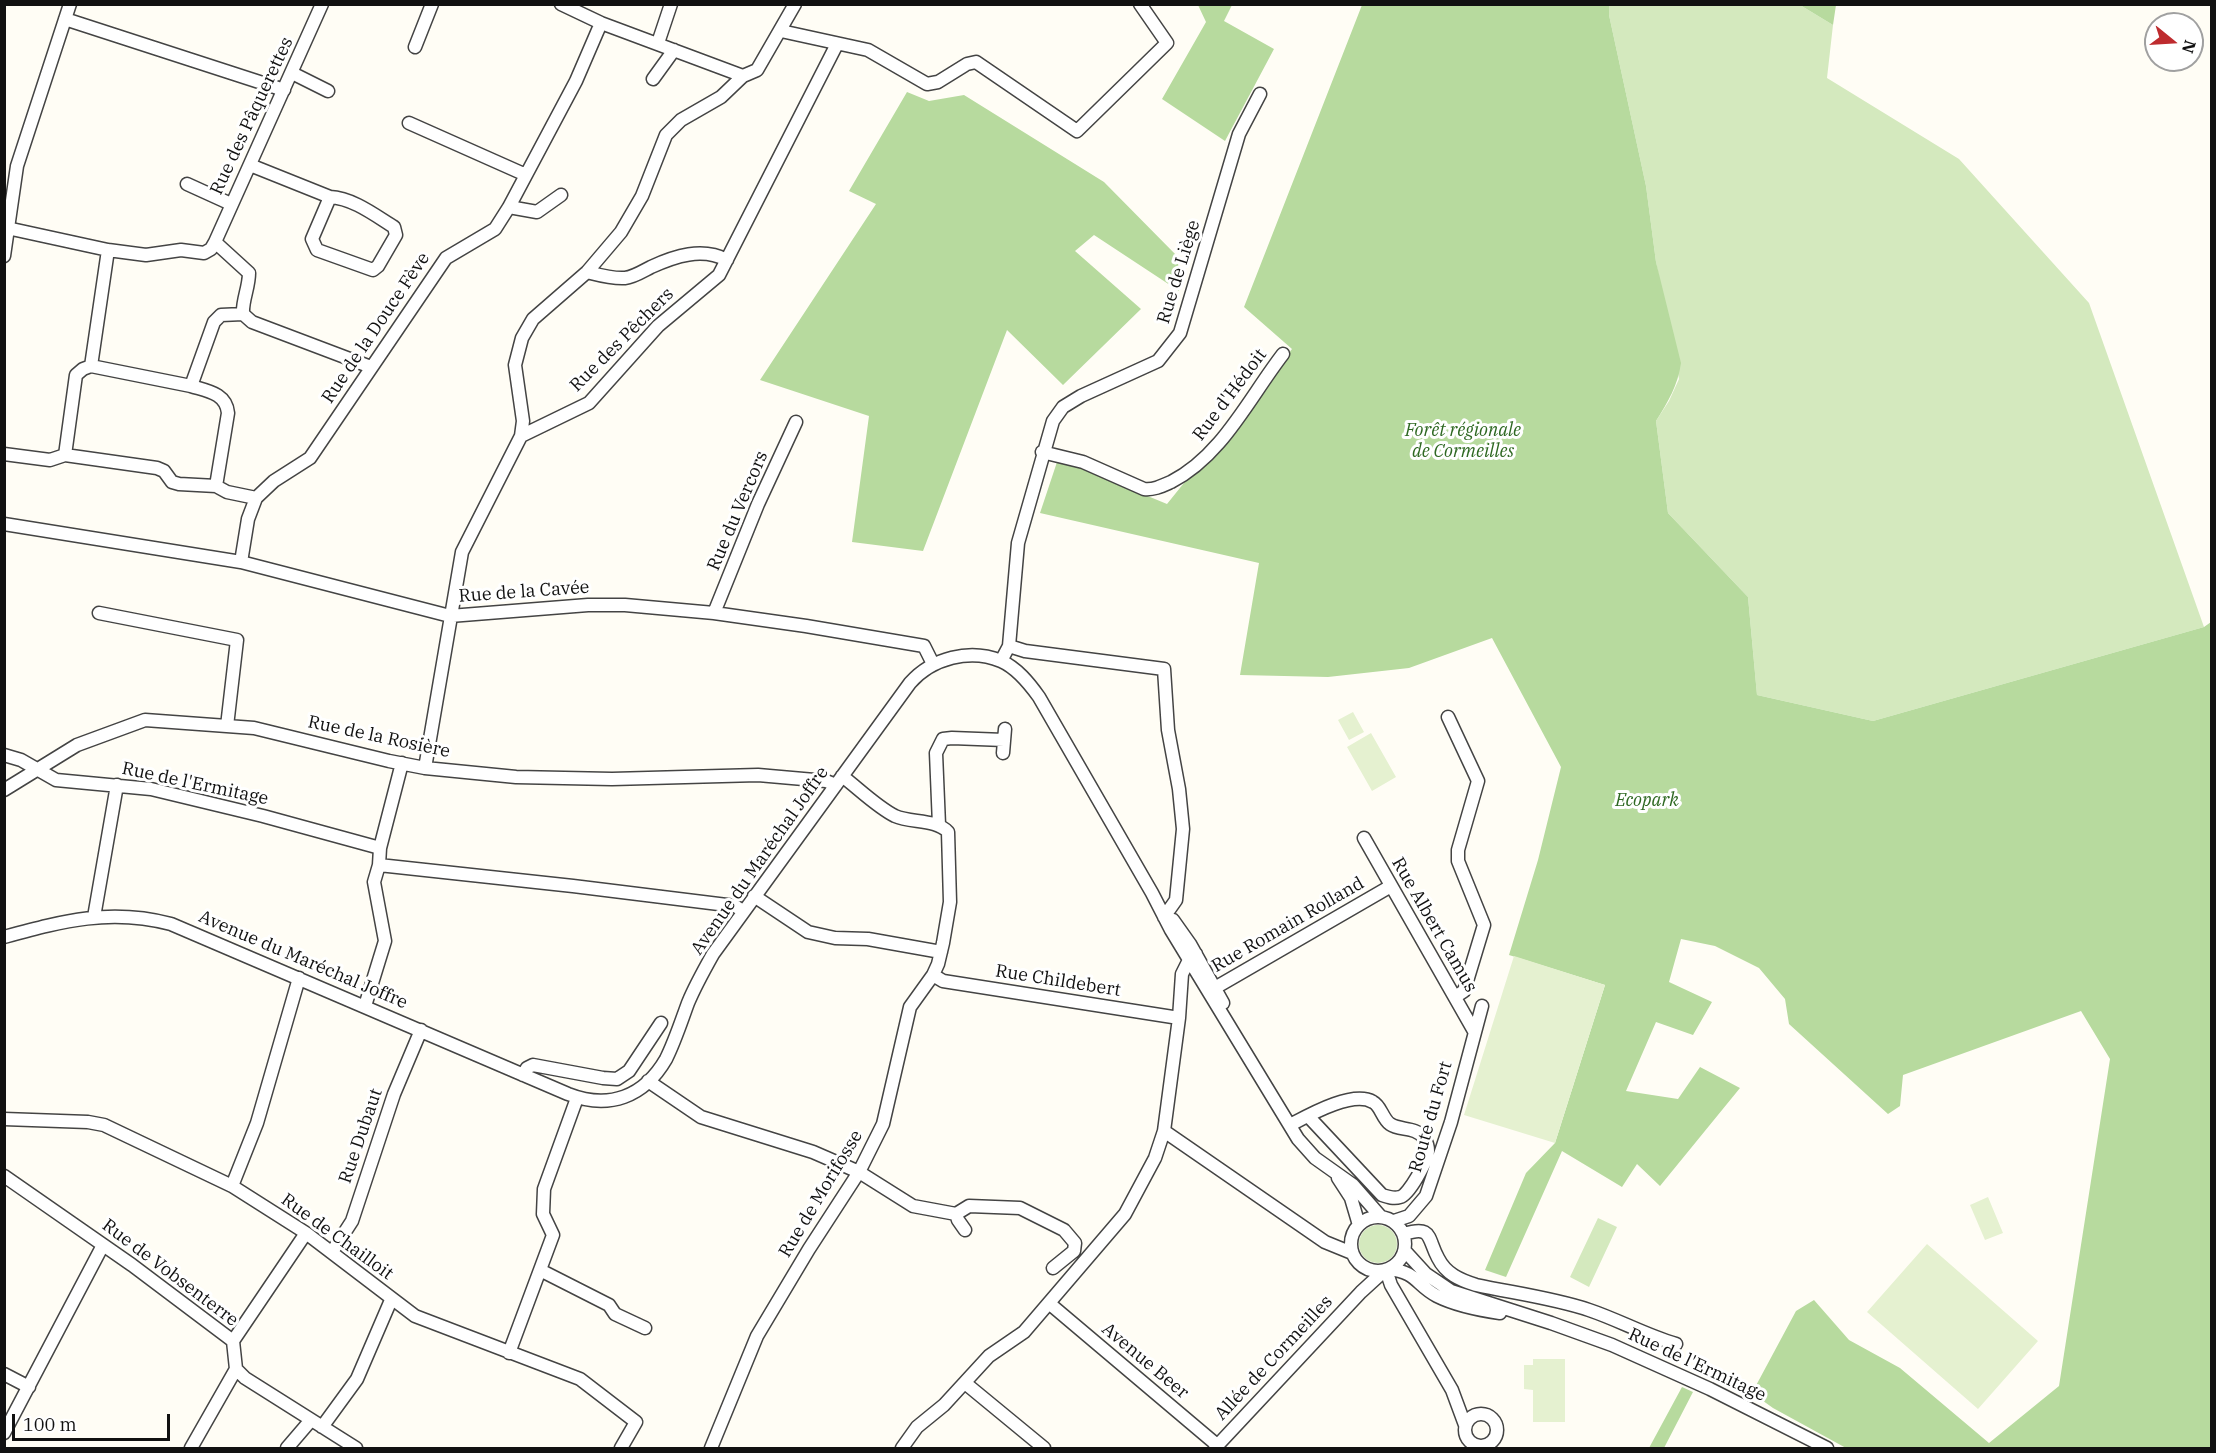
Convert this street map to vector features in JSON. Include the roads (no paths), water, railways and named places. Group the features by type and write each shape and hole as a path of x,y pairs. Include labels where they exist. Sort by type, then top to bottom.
{"street":[{"path":"4,256 17,166 70,4"},
{"name":"Rue des Pâquerettes","path":"215,242 322,4"},
{"path":"415,47 432,4"},
{"path":"561,4 602,23 743,76"},
{"path":"658,43 671,4"},
{"path":"425,768 462,552 521,436 523,422 515,365 522,338 533,319 587,272 621,232 637,205 666,135 681,120 721,98 743,76 756,70 795,4"},
{"path":"781,31 868,50 927,84 938,82 967,64 976,62 1077,131 1167,43 1140,4"},
{"path":"65,19 284,90"},
{"name":"Rue de la Douce Fève","path":"256,498 274,481 310,458 446,258 495,229 510,207 576,81 602,23"},
{"name":"Rue des Pêchers","path":"521,436 589,403 658,326 719,274 837,44"},
{"path":"652,79 674,50"},
{"path":"292,73 328,91"},
{"name":"Rue de Liège","path":"1009,646 1018,543 1042,452 1053,421 1063,407 1081,396 1158,361 1180,333 1239,134 1260,94"},
{"path":"409,123 526,175"},
{"path":"4,162 17,166"},
{"path":"250,165 369,211 394,227 396,236 378,266 373,270 317,250 312,239 330,197"},
{"path":"187,184 231,204"},
{"path":"510,207 537,212 561,195"},
{"path":"7,228 108,250 146,255 181,250 204,252 211,249 215,242 249,273 249,286 243,314"},
{"path":"92,366 108,250"},
{"path":"587,272 623,278 671,257 691,253 719,256 727,260"},
{"path":"191,386 214,322 221,315 243,314 252,322 371,367"},
{"name":"Rue d'Hédoit","path":"1042,452 1083,462 1144,489 1151,490 1161,487 1186,474 1206,458 1283,354"},
{"path":"65,455 76,375 83,369 92,366 191,386 218,395 227,405 228,413 216,486"},
{"name":"Rue du Vercors","path":"714,613 758,504 796,422"},
{"path":"4,454 50,460 65,455 156,468 164,471 172,482 216,486 227,492 256,498 248,519 241,562"},
{"name":"Rue de la Cavée","path":"4,524 241,562 450,616 607,604 714,613 924,646 933,664"},
{"path":"99,613 237,640 227,726"},
{"path":"1166,915 1176,900 1183,829 1179,789 1168,730 1164,669 1025,651 1009,646 1001,661 1019,674 1039,697 1166,915 1180,946 1192,957"},
{"name":"Avenue du Maréchal Joffre","path":"4,937 54,924 94,917 136,917 171,924 578,1098 595,1102 610,1101 630,1094 648,1081 666,1058 689,1001 709,961 910,683 933,664 948,659 969,656 1001,661"},
{"path":"1448,717 1478,781 1458,850 1458,861 1484,925 1464,991 1455,997"},
{"name":"Rue de la Rosière","path":"4,790 37,768 77,746 145,720 254,728 425,768 516,777 612,779 758,776 839,780"},
{"name":"Rue de Morifosse","path":"711,1449 757,1336 859,1172 883,1124 910,1007 933,975 941,952 950,902 950,865 948,832 939,825 936,753 943,739 1004,741"},
{"name":"Rue de l'Ermitage","path":"4,755 21,760 56,780 151,789 380,848"},
{"path":"364,1006 385,941 374,882 379,865 380,848 402,763"},
{"path":"839,780 893,815 912,821 939,825"},
{"path":"94,917 117,785"},
{"name":"Rue Albert Camus","path":"1364,838 1474,1031"},
{"path":"379,865 596,888 735,906 743,911"},
{"name":"Rue Romain Rolland","path":"1209,986 1391,886"},
{"path":"754,896 808,932 835,938 868,939 941,952"},
{"path":"1166,915 1178,928 1192,957 1248,1046 1274,1098 1306,1149 1353,1185 1380,1216"},
{"path":"902,1449 917,1427 944,1405 989,1356 1024,1332 1125,1214 1155,1158 1164,1131 1179,1018 1182,974 1192,957"},
{"name":"Rue Childebert","path":"933,975 943,981 1179,1018"},
{"path":"232,1186 257,1123 299,978"},
{"name":"Route du Fort","path":"1394,1221 1409,1216 1426,1196 1451,1122 1482,1006"},
{"path":"523,1075 527,1068 533,1065 617,1079 629,1071 661,1023"},
{"name":"Rue Dubaut","path":"332,1252 351,1221 394,1094 421,1030"},
{"path":"648,1081 701,1117 779,1140 859,1172 913,1206 956,1214 969,1206 1020,1208 1064,1230 1075,1243 1076,1248 1053,1268"},
{"path":"509,1353 553,1235 543,1214 544,1189 578,1098"},
{"path":"1290,1125 1308,1116 1339,1103 1370,1100 1377,1105 1391,1124 1419,1133 1427,1144 1427,1157 1407,1193 1402,1197 1382,1195 1308,1116"},
{"name":"Rue de Chailloit","path":"4,1119 88,1122 104,1125 232,1186 306,1233 391,1300 415,1316 580,1379 636,1422 621,1449"},
{"path":"1164,1131 1325,1242 1352,1252"},
{"path":"1336,1174 1351,1198 1359,1225"},
{"name":"Rue de Vobsenterre","path":"4,1176 103,1245 233,1341 236,1369"},
{"path":"956,1214 957,1220 965,1230"},
{"path":"1380,1216 1394,1221 1404,1234 1405,1251 1399,1262 1386,1270 1364,1268 1352,1252 1352,1235 1359,1225 1371,1217 1380,1216"},
{"path":"1404,1234 1418,1230 1425,1232 1431,1238 1438,1259 1453,1276 1463,1281 1476,1286 1569,1304 1676,1344"},
{"path":"233,1341 306,1233"},
{"path":"4,1433 103,1245"},
{"name":"Rue de l'Ermitage","path":"1405,1251 1426,1274 1447,1289 1612,1345 1695,1382 1827,1449"},
{"path":"1065,1258 1079,1269"},
{"path":"1361,1292 1366,1278 1364,1268"},
{"path":"540,1270 609,1305 615,1314 645,1328"},
{"path":"1386,1270 1391,1286 1452,1390 1467,1437 1473,1443 1482,1445 1491,1442 1496,1429 1493,1420 1486,1414 1476,1414 1458,1406"},
{"name":"Rue de l'Ermitage","path":"1386,1270 1412,1276 1435,1295 1459,1305 1549,1322"},
{"name":"Allée de Cormeilles","path":"1216,1447 1361,1292 1386,1270"},
{"path":"322,1427 357,1379 391,1300"},
{"name":"Avenue Beer","path":"1050,1304 1216,1447"},
{"path":"191,1449 236,1369 245,1378 356,1449"},
{"path":"4,1374 29,1387"},
{"path":"965,1383 1044,1449"},
{"path":"1465,1425 1476,1414"},
{"path":"287,1449 311,1420"}],"park label":[{"name":"Forêt régionale de Cormeilles","path":"1463,441"},
{"name":"Ecopark","path":"1647,801"}]}
